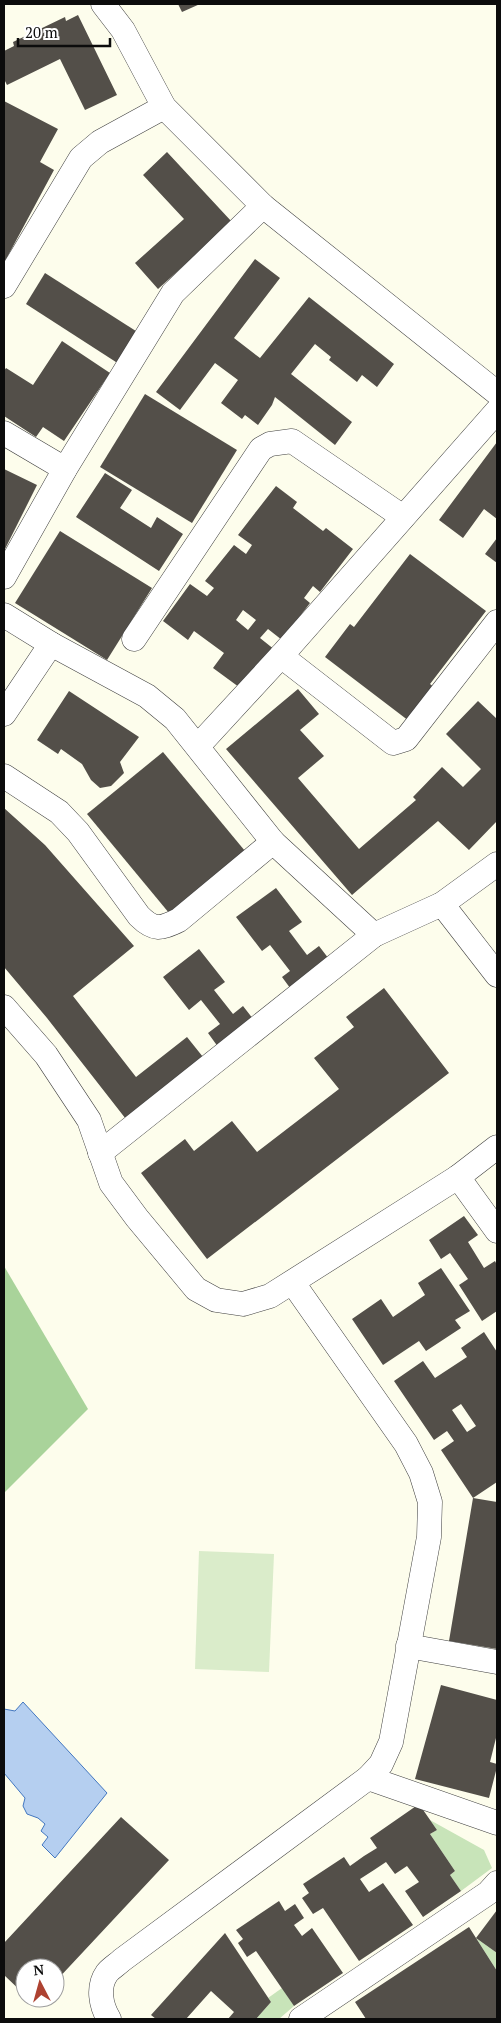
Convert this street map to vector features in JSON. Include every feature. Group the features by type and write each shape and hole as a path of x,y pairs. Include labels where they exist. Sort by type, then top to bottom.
{"street":[{"path":"103,4 123,30 164,107 262,206 497,393"},
{"path":"4,286 81,158 100,142 164,107"},
{"path":"4,577 65,469 173,293 262,206"},
{"path":"198,746 281,656 497,411"},
{"path":"4,433 65,469"},
{"path":"134,639 261,449 270,444 292,441 403,517"},
{"path":"4,615 51,644 147,696 175,719 274,842 374,935"},
{"path":"281,656 393,743 406,739 497,622"},
{"path":"4,714 51,644"},
{"path":"4,776 59,812 78,832 139,916 146,923 156,928 179,920 274,842"},
{"path":"100,1153 374,935 442,904 497,864"},
{"path":"442,904 497,974"},
{"path":"4,1008 46,1055 89,1120 111,1183 137,1218 196,1289 216,1300 243,1304 270,1296 458,1177 497,1147"},
{"path":"458,1177 497,1231"},
{"path":"109,2019 102,2003 101,1987 107,1973 368,1778 382,1764 391,1742 429,1537 430,1502 421,1473 406,1444 293,1283"},
{"path":"408,1646 497,1662"},
{"path":"368,1778 497,1823"},
{"path":"301,2019 488,1893 497,1883"}],"green space":[{"path":"4,1266 88,1409 4,1493"},
{"path":"199,1551 274,1554 269,1672 195,1669"},
{"path":"430,1820 484,1850 492,1868 461,1891 450,1875 455,1871 430,1834 437,1830"},
{"path":"476,1938 497,1953 497,1971"},
{"path":"282,1988 294,2006 279,2019 256,2019 271,2002 268,1998"}],"water":[{"path":"23,1702 107,1793 55,1858 42,1845 48,1837 41,1831 45,1824 38,1818 27,1814 23,1806 25,1798 4,1773 4,1709 15,1711"}],"building":[{"path":"178,4 200,4 182,12"},
{"path":"78,15 117,95 85,110 60,59 7,85 4,79 4,51 14,46 13,42 65,17 66,21"},
{"path":"4,101 58,129 40,162 54,170 4,263"},
{"path":"167,152 232,222 158,289 135,263 184,219 143,175"},
{"path":"255,259 280,278 234,338 260,358 309,297 394,364 377,387 362,375 357,382 329,360 331,357 315,344 291,374 352,422 335,445 275,397 272,405 258,425 245,415 242,419 221,403 238,380 215,363 180,410 156,392"},
{"path":"45,273 139,333 119,364 26,304"},
{"path":"62,341 110,373 64,441 43,427 36,437 4,416 4,371 6,368 33,385"},
{"path":"145,394 237,450 192,523 100,467"},
{"path":"497,442 497,519 484,509 463,538 439,520"},
{"path":"4,469 37,485 4,551"},
{"path":"105,473 132,490 120,508 151,528 157,517 183,534 159,571 76,517"},
{"path":"276,486 297,502 293,508 323,531 326,528 353,549 320,592 313,586 304,598 310,603 282,640 268,629 260,638 275,650 243,690 213,668 224,653 194,631 188,640 163,621 190,584 207,596 214,588 205,581 234,545 246,554 252,545 238,535","holes":["243,610 256,620 248,630 236,620"]},
{"path":"60,531 152,588 107,660 15,603"},
{"path":"497,538 497,563 485,554"},
{"path":"410,554 486,611 430,684 435,688 409,721 325,657 350,624 354,627"},
{"path":"298,689 319,714 300,730 324,756 298,778 359,849 416,800 413,797 442,767 463,787 481,769 446,734 478,701 497,719 497,821 469,850 438,821 352,895 226,749"},
{"path":"69,691 139,737 120,762 124,773 111,786 100,788 91,780 82,764 61,749 58,754 37,740"},
{"path":"163,752 250,857 174,919 87,814"},
{"path":"4,808 45,845 134,946 73,996 136,1077 187,1037 207,1062 129,1123 47,1018 4,967"},
{"path":"276,888 302,922 289,931 307,955 319,946 332,963 293,992 282,977 290,971 270,945 262,951 236,917"},
{"path":"199,949 225,982 214,990 233,1014 243,1006 257,1024 221,1051 208,1033 220,1024 201,1000 189,1010 163,977"},
{"path":"384,988 449,1073 207,1259 141,1173 185,1139 194,1151 232,1121 257,1152 339,1089 314,1058 354,1027 346,1017"},
{"path":"464,1216 478,1235 468,1242 484,1268 495,1261 497,1265 497,1311 482,1321 459,1285 468,1279 450,1253 441,1259 429,1240"},
{"path":"441,1268 470,1311 455,1320 461,1328 426,1351 419,1341 383,1365 352,1319 381,1299 393,1317 425,1295 418,1283"},
{"path":"484,1332 497,1352 497,1482 473,1498 441,1450 454,1441 447,1431 434,1440 394,1381 423,1361 435,1378 467,1357 461,1348","holes":["461,1404 476,1426 467,1432 452,1410"]},
{"path":"473,1498 497,1502 497,1649 449,1641"},
{"path":"441,1685 497,1700 497,1734 490,1762 497,1764 497,1767 489,1798 415,1779"},
{"path":"419,1804 437,1830 430,1834 455,1871 450,1875 461,1891 423,1917 405,1891 419,1882 407,1866 395,1874 386,1862 360,1879 369,1892 383,1883 413,1925 359,1961 323,1908 313,1914 302,1898 309,1893 303,1884 344,1857 350,1866 377,1848 370,1838"},
{"path":"121,1817 169,1860 65,1971 65,1958 15,1958 15,1985 4,1975 4,1943"},
{"path":"279,1901 285,1911 295,1904 304,1918 294,1925 302,1936 312,1928 343,1973 294,2006 256,1951 247,1957 238,1943 243,1939 236,1930"},
{"path":"497,1910 497,1953 476,1938"},
{"path":"469,1927 497,1971 497,2019 366,2019 355,2002"},
{"path":"225,1933 271,2002 256,2019 228,2019 234,2012 211,1991 186,2019 156,2019 151,2015"}]}
